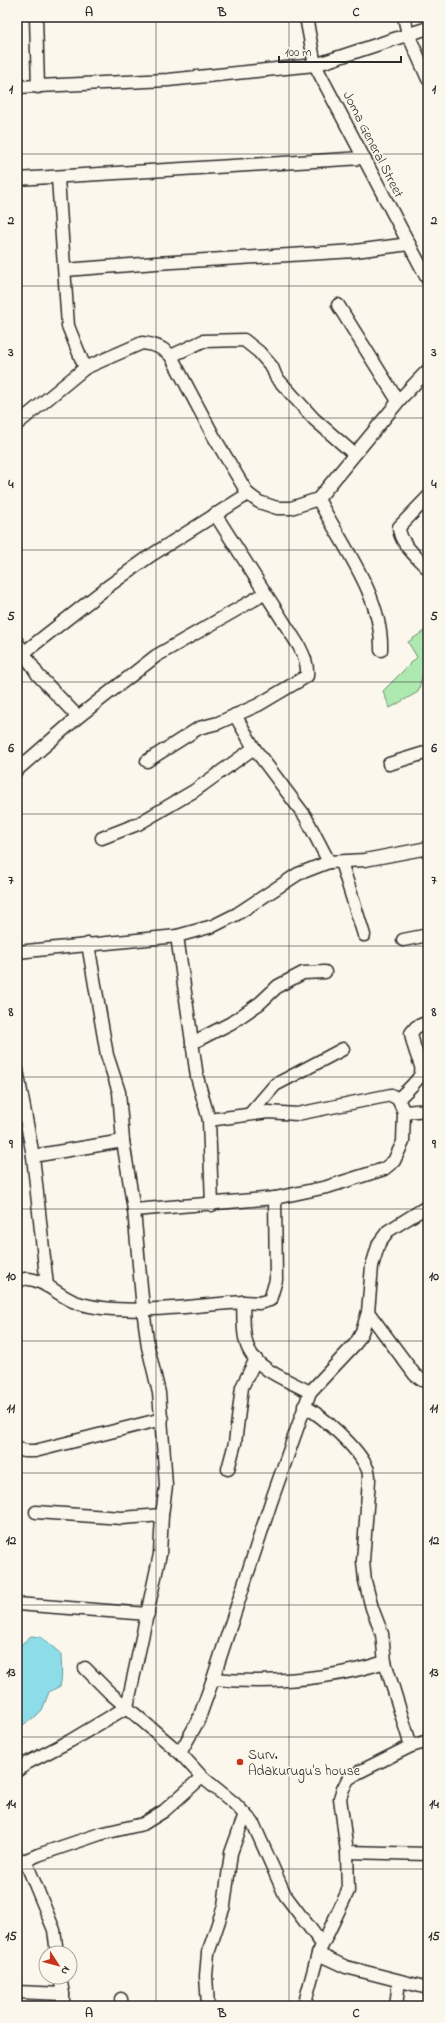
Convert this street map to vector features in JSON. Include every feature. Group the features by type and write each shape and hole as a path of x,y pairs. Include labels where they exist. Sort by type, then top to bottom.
{"street":[{"path":"36,17 38,87"},
{"name":"Joma General Street","path":"306,17 315,65 428,280"},
{"path":"404,17 408,34 428,79"},
{"path":"17,87 168,80 315,65 428,28"},
{"path":"17,179 58,178 363,158"},
{"path":"58,178 68,326 85,368"},
{"path":"65,270 156,262 355,252 409,244"},
{"path":"338,305 398,401"},
{"path":"170,356 203,341 244,340 259,352 272,367 276,377 314,419 354,454"},
{"path":"17,424 85,368 142,344 152,344 165,350 170,356 207,424 248,494 259,502 277,508 291,508 318,500 398,401 428,370"},
{"path":"20,656 110,585 215,514 248,494"},
{"path":"428,497 400,527 399,532 411,552 428,569"},
{"path":"318,500 350,555 374,606 381,638 381,650"},
{"path":"147,761 200,728 258,705 307,676 308,668 302,653 215,514"},
{"path":"17,770 78,717 156,656 264,594"},
{"path":"17,642 20,656 78,717"},
{"path":"235,715 254,748 305,816 335,862 364,935"},
{"path":"102,838 138,824 194,790 254,748"},
{"path":"389,764 428,752"},
{"path":"17,952 177,936 213,926 237,914 298,874 335,862 365,860 428,848"},
{"path":"403,940 428,935"},
{"path":"177,936 197,1077 209,1120 212,1205"},
{"path":"17,1771 27,1763 70,1741 127,1707 160,1554 162,1515 166,1486 159,1393 148,1347 134,1210 123,1141 119,1092 107,1055 88,944"},
{"path":"192,1043 237,1019 260,1003 278,986 303,973 325,972"},
{"path":"398,1099 421,1076 423,1069 411,1033 416,1026 428,1022"},
{"path":"250,1114 275,1085 343,1049"},
{"path":"17,1070 33,1156 47,1286"},
{"path":"134,1210 212,1205 275,1198 327,1187 390,1166 403,1142 404,1112 398,1099 391,1095 297,1114 268,1112 209,1120"},
{"path":"404,1112 428,1110"},
{"path":"33,1156 123,1141"},
{"path":"17,1281 29,1279 47,1286 77,1303 94,1307 143,1309 243,1302 258,1303 270,1300 276,1280 275,1198"},
{"path":"180,1753 198,1721 310,1392 356,1343 362,1332 368,1312 372,1266 379,1243 388,1231 428,1206"},
{"path":"243,1302 245,1338 248,1349 256,1359 270,1371 310,1392"},
{"path":"368,1312 415,1375 422,1380 428,1381"},
{"path":"228,1469 235,1443 242,1387 256,1359"},
{"path":"304,1406 331,1427 355,1450 367,1468 370,1480 363,1561 364,1582 382,1634 385,1662 411,1746"},
{"path":"17,1447 24,1451 35,1451 162,1419"},
{"path":"36,1512 122,1518 162,1515"},
{"path":"17,1604 148,1614"},
{"path":"213,1679 252,1682 292,1680 358,1670 385,1662"},
{"path":"85,1668 110,1693 180,1753 202,1777 246,1814 252,1823 285,1895 320,1949 346,1967 428,1988"},
{"path":"304,2006 320,1949 348,1891 347,1852 340,1798 348,1780 359,1772 411,1746 428,1741"},
{"path":"56,1945 54,1930 21,1862 100,1834 143,1824 164,1811 202,1777"},
{"path":"208,2006 206,1976 208,1953 224,1906 231,1854 246,1814"},
{"path":"347,1852 428,1854"},
{"path":"396,2006 399,1981"},
{"path":"61,1985 63,2006"},
{"path":"17,1992 63,1994"}],"green space":[{"path":"427,629 428,654 418,692 390,708 383,691 417,657 408,642"}],"water":[{"path":"31,1636 41,1637 61,1654 62,1670 60,1686 49,1692 42,1710 34,1718 21,1726 17,1725 17,1648"}],"place":[{"name":"Surv. Adakurugu's house","path":"240,1762"}]}
